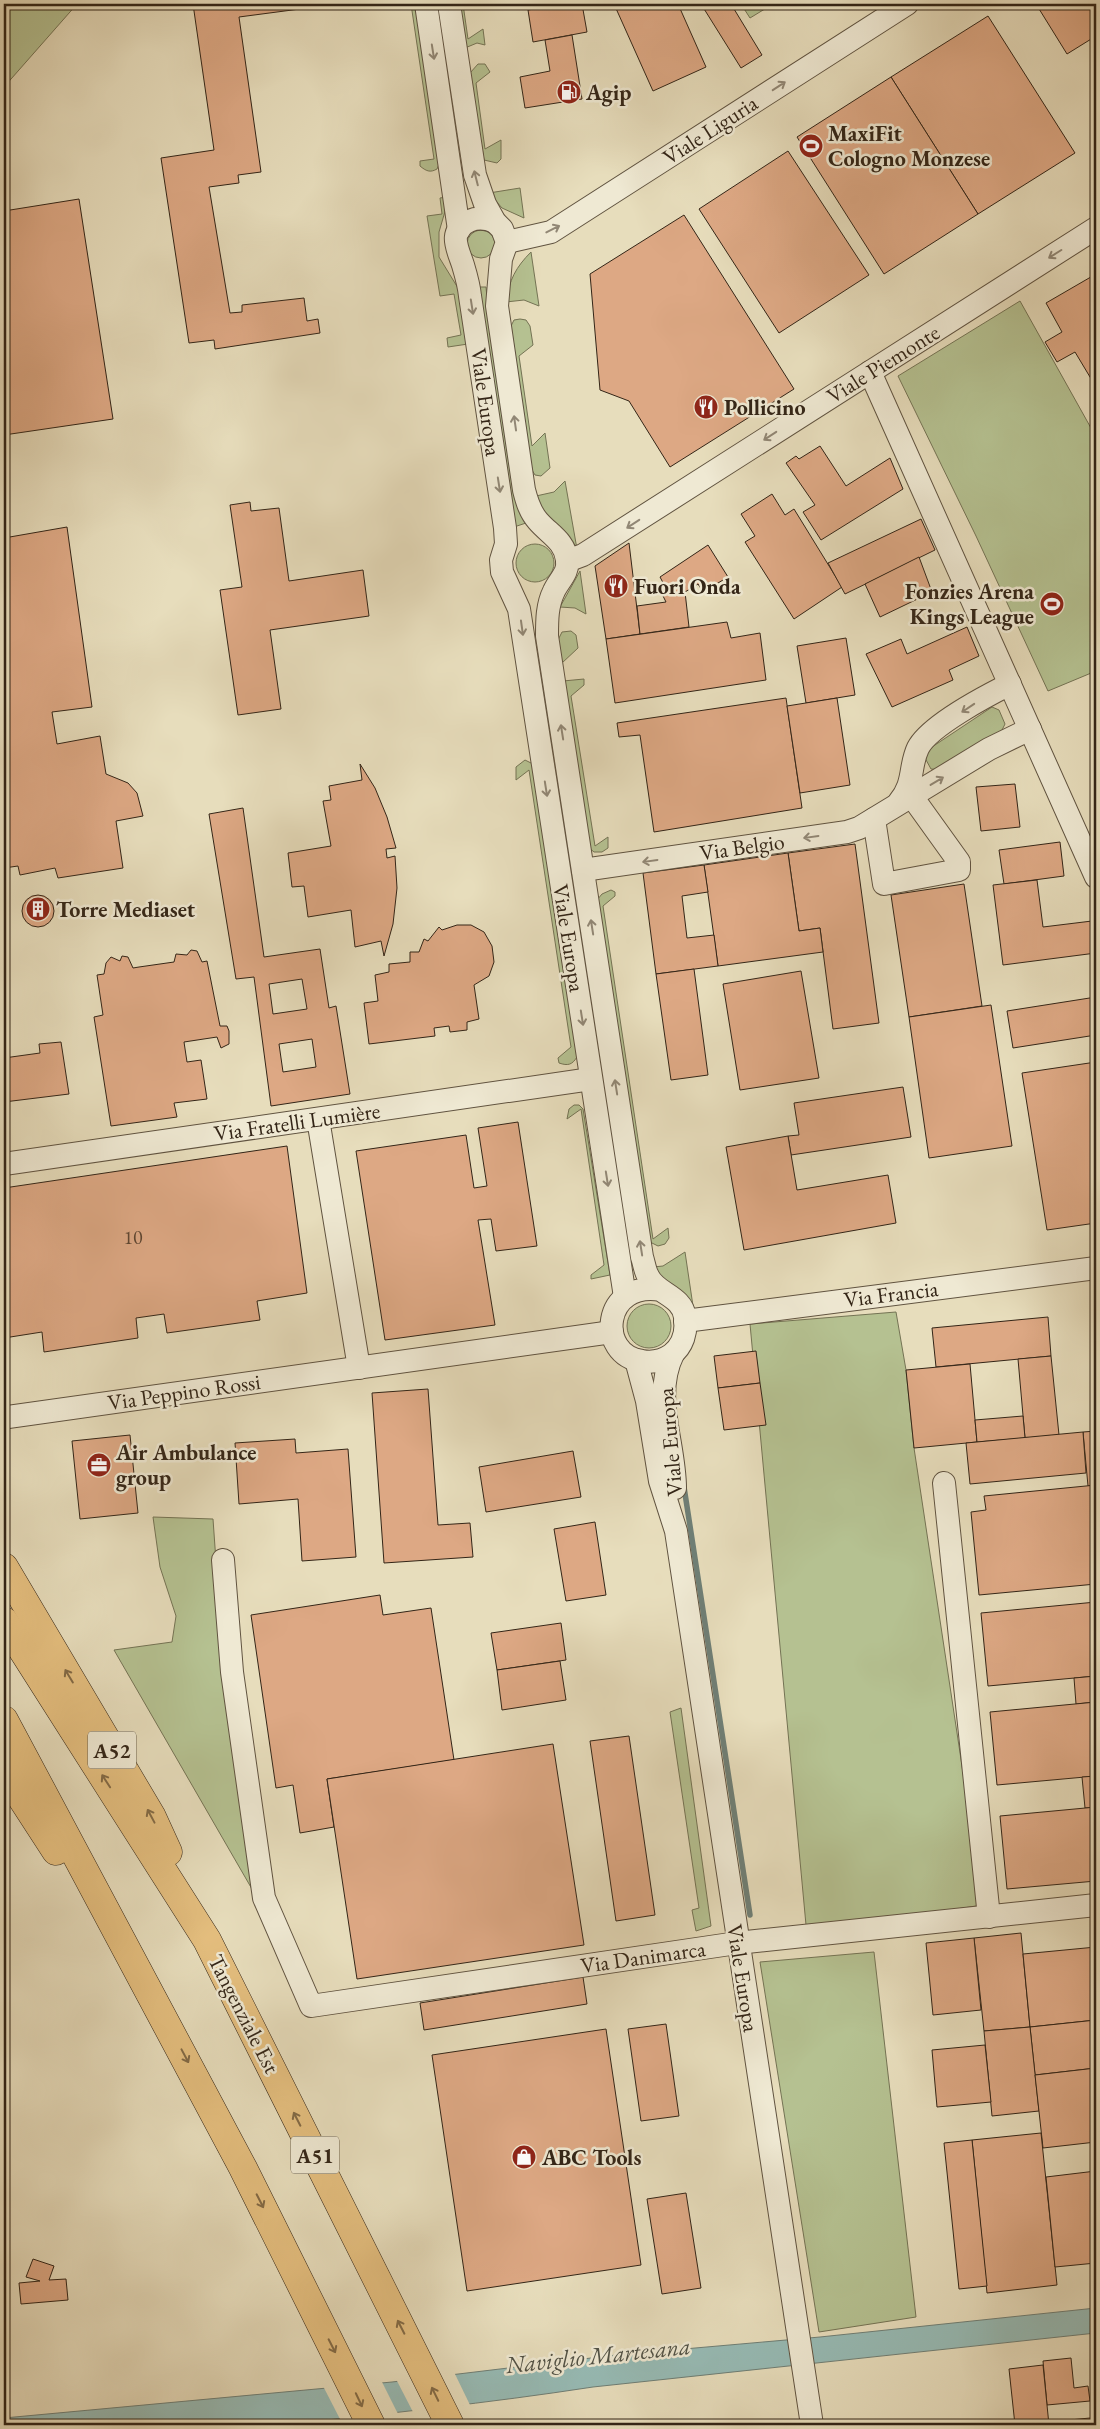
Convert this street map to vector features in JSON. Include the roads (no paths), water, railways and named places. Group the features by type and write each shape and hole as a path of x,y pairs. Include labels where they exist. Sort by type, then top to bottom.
{"highway":[{"name":"A52","path":"4,1566 152,1817 207,1940"},
{"name":"Tangenziale Est","path":"4,1621 207,1940 449,2422"},
{"path":"4,1720 243,2168 348,2376 370,2425"},
{"path":"4,1756 95,1910"},
{"path":"4,1771 162,2013"}],"street":[{"name":"Viale Europa","path":"426,4 459,230 456,247 468,282 503,513 506,544 501,560 502,572 519,609 625,1297"},
{"path":"449,4 475,175 485,204 495,222 502,229 504,250 494,265 482,269 468,266 461,260"},
{"name":"Viale Liguria","path":"504,250 551,232 907,4"},
{"path":"459,230 471,220 480,218 495,222"},
{"name":"Viale Piemonte","path":"568,561 583,555 1096,228"},
{"name":"Viale Europa","path":"504,250 497,306 524,490 528,505 537,520 562,545 568,561 564,577 554,589 548,610 547,636 642,1258 648,1276 661,1290 679,1303 685,1315 686,1332 681,1344 666,1367 664,1398 675,1479 676,1531 810,2415"},
{"path":"870,372 1096,877"},
{"path":"506,544 516,534 530,529 550,533"},
{"path":"507,582 519,592 536,595 554,589"},
{"path":"866,824 884,884 959,870 960,862 905,798 918,748 927,735 986,695 1010,684"},
{"name":"Via Belgio","path":"583,870 866,824 905,798 990,748 1030,729"},
{"name":"Via Fratelli Lumière","path":"4,1164 591,1079"},
{"path":"318,1119 359,1368"},
{"name":"Via Francia","path":"685,1321 1096,1268"},
{"path":"612,1332 612,1319 616,1306 625,1297 642,1289 661,1290"},
{"name":"Viale Europa","path":"612,1332 616,1344 625,1354 636,1360 652,1363 673,1354"},
{"name":"Via Peppino Rossi","path":"8,1417 612,1332"},
{"name":"Viale Europa","path":"636,1360 647,1401 660,1481 676,1531"},
{"path":"944,1483 989,1916"},
{"name":"Via Danimarca","path":"223,1560 232,1672 264,1898 311,2006 737,1943 1096,1905"}],"water":[{"path":"1096,2308 1096,2333 593,2387 319,2421 280,2425 4,2425 4,2418 392,2382 616,2355 820,2337"}],"waterway":[{"path":"684,1487 750,1915"}],"place":[{"name":"Agip","path":"569,92"},
{"name":"MaxiFit Cologno Monzese","path":"811,146"},
{"name":"Pollicino","path":"706,407"},
{"name":"Fuori Onda","path":"616,586"},
{"name":"Fonzies Arena Kings League","path":"1052,604"},
{"name":"Torre Mediaset","path":"38,909"},
{"name":"Air Ambulance group","path":"99,1465"},
{"name":"ABC Tools","path":"524,2157"}],"water label":[{"name":"Naviglio Martesana","path":"598,2355"}]}
